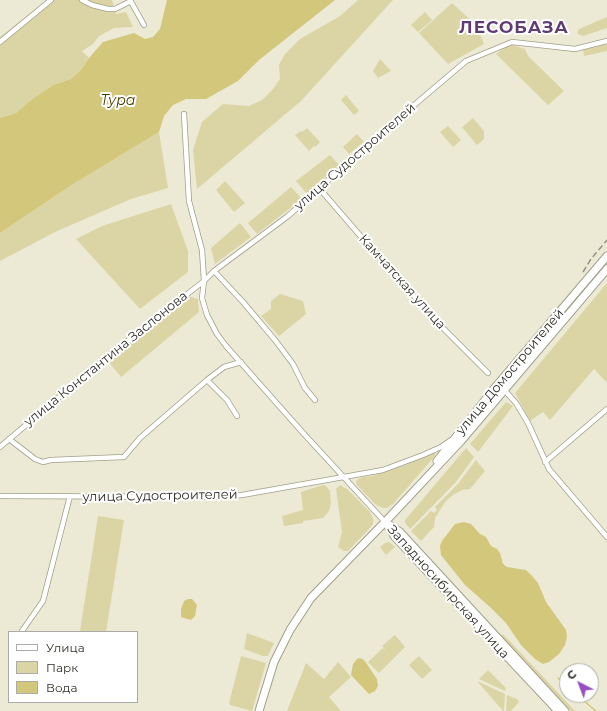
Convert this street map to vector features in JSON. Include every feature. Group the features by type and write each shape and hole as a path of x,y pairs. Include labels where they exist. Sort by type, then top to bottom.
{"main road":[{"name":"улица Домостроителей","path":"415,490 456,436 607,256"},
{"name":"улица Домостроителей","path":"259,711 274,662 298,616 311,598 462,441 607,269"},
{"name":"Западносибирская улица","path":"385,522 395,538 558,711"},
{"name":"Западносибирская улица","path":"385,522 400,532 565,711"}],"street":[{"path":"0,42 51,0"},
{"path":"82,0 108,10 131,0 144,25"},
{"name":"улица Судостроителей","path":"204,280 288,216 462,64 480,54 512,42 575,49 607,41"},
{"path":"184,114 189,201 202,250 204,280 202,298 207,315 217,334 241,362 342,477 385,522"},
{"name":"Камчатская улица","path":"319,188 441,326 469,356 488,373"},
{"path":"214,271 275,340 293,364 305,388 315,400"},
{"name":"улица Константина Заслонова","path":"0,447 103,360 204,280"},
{"path":"9,439 35,460 43,462 51,460 124,457 140,438 207,380 224,367 241,362"},
{"path":"207,380 227,400 237,416"},
{"path":"499,384 516,403 528,423 549,469 607,537"},
{"path":"545,462 607,409"},
{"name":"улица Судостроителей","path":"0,496 219,497 242,495 383,470 435,450 456,436"},
{"path":"22,631 43,602 70,496"}],"green space":[{"path":"47,0 112,0 116,14 126,12 133,27 114,28 99,36 93,44 82,51 89,58 81,70 71,79 53,85 31,100 16,113 0,118 0,37"},
{"path":"358,0 393,0 301,101 197,189 193,150 202,122 223,104 249,106 262,100 280,79 279,65 285,54 300,39 340,16"},
{"path":"452,3 477,26 484,44 448,64 419,33"},
{"path":"425,12 432,20 418,32 411,25"},
{"path":"607,17 607,28 583,36 577,33 579,29"},
{"path":"509,44 525,49 528,56 564,91 548,105 496,54"},
{"path":"607,44 607,51 584,56 583,50"},
{"path":"380,59 391,71 378,78 373,71"},
{"path":"346,95 359,111 354,115 341,100"},
{"path":"473,118 484,131 484,139 477,145 462,127"},
{"path":"448,126 461,140 453,147 440,132"},
{"path":"307,128 320,142 315,147 303,133 314,146 309,151 295,135"},
{"path":"159,132 168,188 131,199 55,232 0,261 0,233 70,186"},
{"path":"357,134 364,142 349,154 343,147"},
{"path":"330,155 339,165 307,194 296,181"},
{"path":"225,181 245,203 234,212 216,190"},
{"path":"291,187 302,199 257,234 248,223"},
{"path":"171,204 188,251 188,272 140,309 76,239 102,226"},
{"path":"240,223 251,237 215,264 211,248"},
{"path":"607,261 607,265 511,377 509,377"},
{"path":"607,283 607,383 594,369 550,420 543,412 530,421 515,393"},
{"path":"280,294 303,301 306,314 279,336 261,316 271,309 271,301"},
{"path":"187,296 198,299 199,312 121,377 108,361"},
{"path":"506,402 513,406 478,452 470,444"},
{"path":"466,448 474,457 456,482 410,529 405,523 405,520"},
{"path":"435,453 435,456 393,504 387,508 376,505 357,485 356,482 358,479 403,466"},
{"path":"476,460 485,471 470,489 462,490 445,502 435,518 434,527 421,541 411,531 431,511 434,513 437,510 435,507 458,484"},
{"path":"323,485 330,491 331,504 329,511 323,518 284,526 282,516 303,510 301,492"},
{"path":"340,485 347,489 370,512 373,519 373,524 348,551 344,551 338,547 342,532 336,489"},
{"path":"98,516 124,520 106,631 80,631"},
{"path":"389,542 395,547 386,555 380,547"},
{"path":"247,633 274,643 268,656 263,656 244,649"},
{"path":"503,634 559,694 559,698 501,636"},
{"path":"395,635 405,647 379,673 368,662 383,648 389,655 382,646"},
{"path":"241,656 266,663 252,711 230,705 229,703"},
{"path":"419,656 432,670 422,679 409,665"},
{"path":"338,662 351,677 329,697 341,711 287,711 306,663 324,679"},
{"path":"488,670 506,688 505,691 479,679"},
{"path":"477,681 505,694 504,711 503,711"},
{"path":"507,695 517,699 519,702 511,711 506,711"},
{"path":"564,703 568,703 575,711 571,711"}],"water":[{"name":"Тура","path":"167,0 335,0 259,60 238,81 206,99 186,99 173,105 164,116 159,132 70,186 0,233 0,118 16,113 31,100 53,85 71,79 81,70 103,42 134,33 145,39 153,37 160,29"},
{"path":"464,522 471,524 480,534 486,537 491,546 497,549 500,553 503,564 507,567 526,570 538,583 546,602 566,630 567,637 565,645 559,654 549,662 543,664 535,659 521,645 506,623 465,585 441,555 440,546 442,541 455,524"},
{"path":"192,599 197,605 195,616 191,620 181,617 181,609 184,601"},
{"path":"360,658 364,660 377,679 378,686 375,691 369,694 351,675 353,664"}],"waterway":[{"path":"586,703 596,711"}],"railway":[{"path":"583,272 591,259 607,240"}],"district":[{"name":"ЛЕСОБАЗА","path":"514,28"}]}
